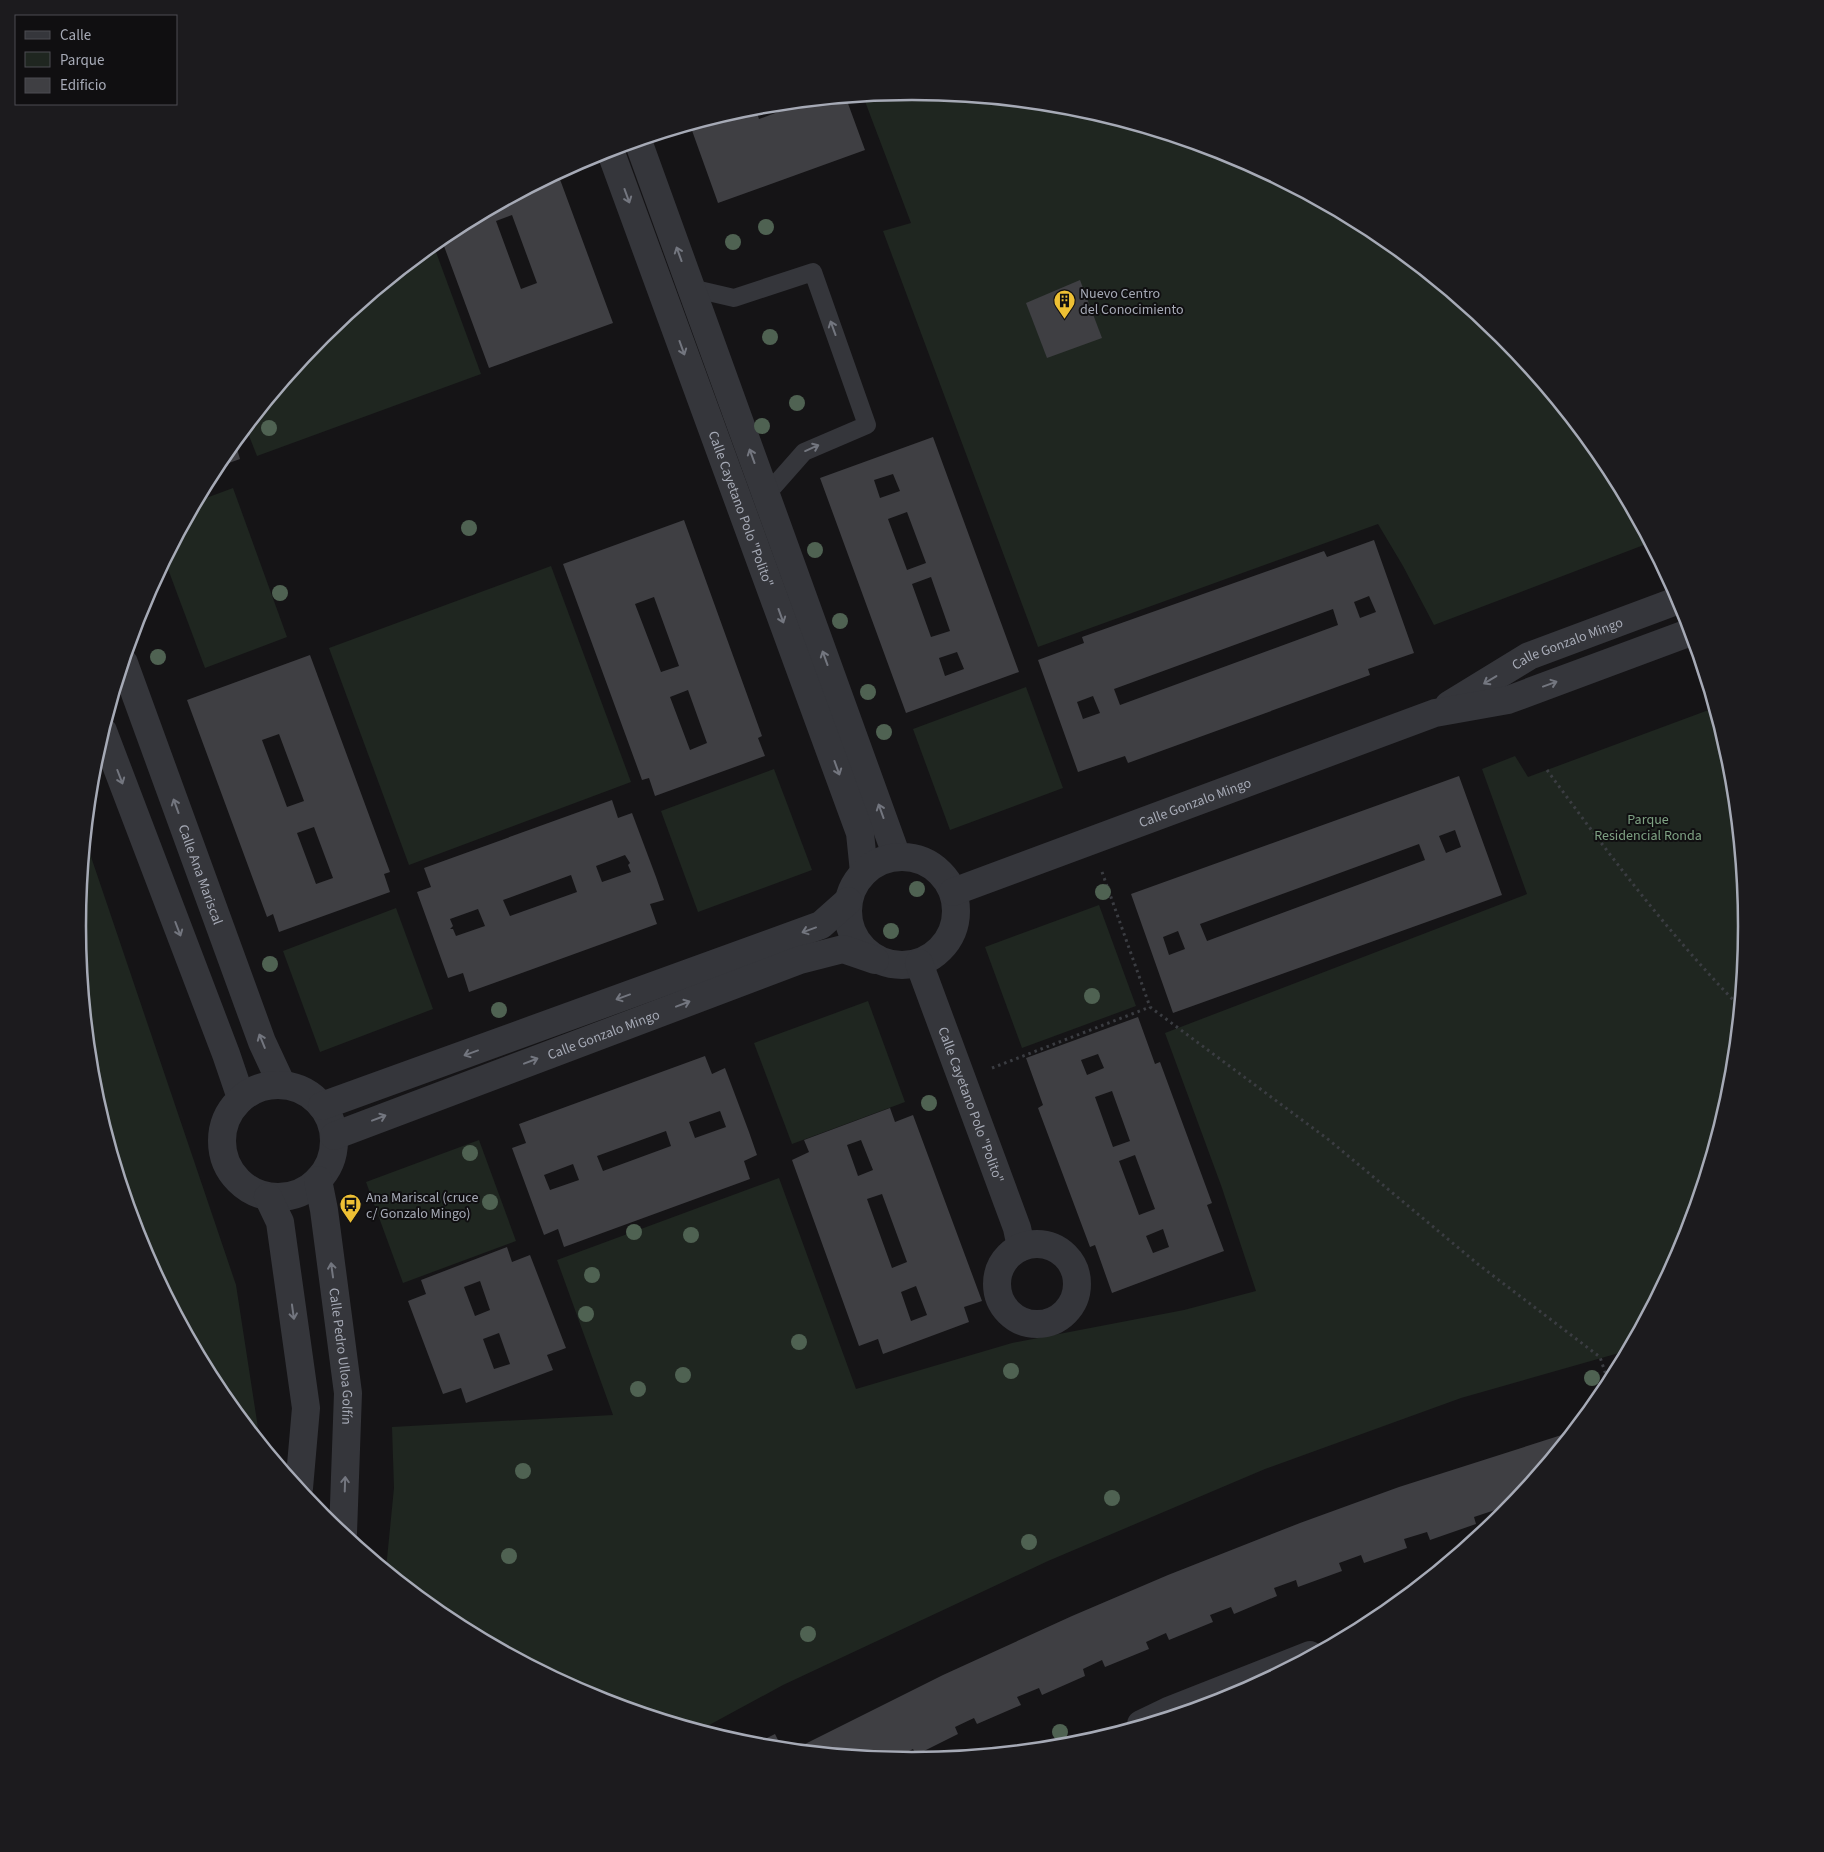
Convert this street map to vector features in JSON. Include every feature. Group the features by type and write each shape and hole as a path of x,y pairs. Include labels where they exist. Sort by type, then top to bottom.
{"street":[{"name":"Calle Cayetano Polo \"Polito\"","path":"640,147 897,857"},
{"name":"Calle Cayetano Polo \"Polito\"","path":"613,157 860,834 864,872"},
{"name":"Calle Gonzalo Mingo","path":"1435,713 1529,656 1672,603"},
{"name":"Calle Gonzalo Mingo","path":"953,892 1435,713 1508,700 1684,635"},
{"name":"Calle Ana Mariscal","path":"127,671 262,1042 282,1085"},
{"path":"107,742 241,1098"},
{"path":"897,857 915,858 931,866 944,877 953,892 956,910 954,927 946,942 935,955 919,963 904,966 889,965 875,960 862,949 852,935 847,918 848,902 854,885 864,872 880,862 897,857"},
{"name":"Calle Gonzalo Mingo","path":"322,1106 821,925 848,902"},
{"name":"Calle Gonzalo Mingo","path":"334,1136 800,960 843,949 875,960"},
{"name":"Calle Cayetano Polo \"Polito\"","path":"919,963 1017,1228 1021,1247"},
{"path":"282,1085 304,1092 322,1106 330,1120 334,1136 331,1160 318,1180 295,1195 268,1197 245,1188 228,1169 221,1144 226,1119 241,1098 260,1088 282,1085"},
{"name":"Calle Pedro Ulloa Golfín","path":"318,1180 324,1210 348,1393 343,1524"},
{"path":"268,1197 280,1222 306,1408 300,1479"},
{"path":"1170,1710 1258,1675"}],"lane":[{"path":"691,288 734,298 813,272 867,425 804,452 766,495"}],"path":[{"path":"1547,770 1656,915 1734,1001"},
{"path":"1091,840 1150,1007 1329,1140 1479,1265 1600,1357 1606,1374"},
{"path":"962,1080 1150,1007"}],"green space":[{"path":"912,100 1020,107 1126,128 1228,163 1277,185 1371,239 1415,271 1456,305 1496,342 1567,423 1599,467 1644,545 1434,625 1378,524 1038,647 883,231 911,223 865,102"},
{"path":"436,252 481,374 257,456 249,435 291,382 328,342 368,305"},
{"path":"233,488 287,637 205,668 168,568 206,498"},
{"path":"551,566 631,782 409,865 329,648"},
{"path":"1026,687 1063,788 950,830 913,729"},
{"name":"Parque Residencial Ronda","path":"1709,710 1722,765 1731,818 1738,926 1731,1034 1722,1087 1710,1140 1675,1242 1653,1291 1618,1353 1461,1398 1265,1469 1048,1561 783,1685 707,1726 647,1708 596,1689 547,1667 453,1613 387,1562 394,1488 392,1427 613,1415 557,1260 779,1178 856,1389 1012,1343 1184,1310 1256,1291 1222,1188 1165,1033 1527,894 1482,769 1515,756 1528,777"},
{"path":"774,769 812,870 698,912 661,811"},
{"path":"90,853 236,1285 258,1431 225,1385 171,1291 149,1242 114,1140 93,1034 88,980 86,926"},
{"path":"1099,905 1136,1006 1022,1048 985,947"},
{"path":"396,908 433,1009 320,1052 283,951"},
{"path":"868,1001 905,1102 792,1144 754,1043"},
{"path":"479,1140 516,1241 403,1283 366,1182"}],"building":[{"path":"848,103 865,150 718,203 692,130 758,115 759,119 778,112 804,107"},
{"path":"560,179 613,323 489,368 444,246 499,211","holes":["512,215 537,283 521,289 496,221"]},
{"name":"Nuevo Centro del Conocimiento","path":"1080,280 1102,338 1047,358 1026,303"},
{"path":"933,437 1019,672 906,713 820,478","holes":["893,474 900,491 880,498 874,480","907,512 926,563 907,570 888,519","931,577 950,631 931,637 912,584","957,652 964,669 945,676 939,658"]},
{"path":"237,450 240,459 228,463"},
{"path":"684,520 762,736 758,738 765,756 655,796 649,778 642,780 563,564","holes":["654,597 679,666 661,672 635,604","688,690 707,743 690,750 670,697"]},
{"path":"1374,540 1414,653 1368,669 1370,675 1128,763 1125,756 1078,772 1038,660 1084,643 1082,637 1324,551 1327,557","holes":["1369,596 1376,612 1360,618 1354,602","1333,609 1338,625 1120,705 1114,689","1093,696 1100,713 1083,719 1077,702"]},
{"path":"310,655 390,872 384,874 390,892 279,932 273,914 267,917 187,700","holes":["279,734 304,801 287,807 262,740","314,827 333,878 316,884 297,833"]},
{"path":"1459,776 1502,895 1173,1013 1131,894","holes":["1455,830 1461,847 1446,853 1439,836","1419,844 1425,860 1207,941 1200,924","1178,931 1185,949 1169,955 1163,937"]},
{"path":"612,800 618,818 632,813 664,900 650,904 657,924 469,992 463,973 448,978 417,892 431,887 424,868","holes":["625,855 630,863 628,865 631,872 602,882 596,866","571,875 577,892 510,916 503,900","478,909 485,926 456,936 453,929 450,929 453,926 450,919"]},
{"path":"1138,1017 1155,1064 1160,1062 1212,1203 1207,1205 1224,1251 1112,1293 1095,1245 1090,1247 1038,1108 1043,1105 1026,1058","holes":["1098,1054 1104,1068 1087,1075 1081,1060","1112,1091 1130,1141 1113,1147 1095,1097","1135,1155 1155,1209 1139,1215 1119,1161","1163,1229 1169,1247 1153,1253 1146,1236"]},
{"path":"705,1056 712,1074 725,1068 757,1155 744,1161 750,1179 564,1247 558,1229 544,1235 512,1148 526,1143 519,1124","holes":["720,1111 726,1127 695,1138 689,1122","666,1131 671,1146 603,1171 597,1156","573,1164 579,1180 550,1190 544,1175"]},
{"path":"890,1108 895,1122 913,1115 982,1301 964,1307 969,1322 883,1354 878,1339 859,1346 792,1160 809,1152 804,1140","holes":["861,1140 873,1170 858,1176 847,1145","882,1194 907,1262 892,1268 867,1199","916,1286 927,1315 911,1321 901,1292"]},
{"path":"507,1247 512,1262 530,1255 566,1348 547,1355 553,1370 466,1403 461,1388 443,1394 408,1301 426,1294 421,1280","holes":["480,1281 490,1310 475,1316 464,1287","499,1333 510,1364 494,1369 483,1339"]},
{"path":"1562,1435 1496,1510 1474,1517 1476,1524 1430,1540 1427,1532 1404,1539 1407,1548 1364,1563 1361,1555 1339,1563 1342,1571 1298,1587 1296,1580 1274,1588 1277,1596 1234,1614 1231,1607 1210,1615 1213,1622 1169,1640 1166,1633 1146,1642 1149,1649 1105,1667 1102,1660 1083,1669 1085,1676 1042,1695 1039,1688 1017,1697 1021,1705 977,1724 974,1718 955,1727 958,1734 923,1752 914,1752 913,1749 907,1752 858,1750 803,1745 943,1675 1072,1616 1168,1575 1300,1523 1399,1487"},
{"path":"775,1734 778,1741 766,1739"}],"place":[{"name":"Nuevo Centro del Conocimiento","path":"1064,320"},
{"name":"Ana Mariscal (cruce c/ Gonzalo Mingo)","path":"350,1224"}]}
